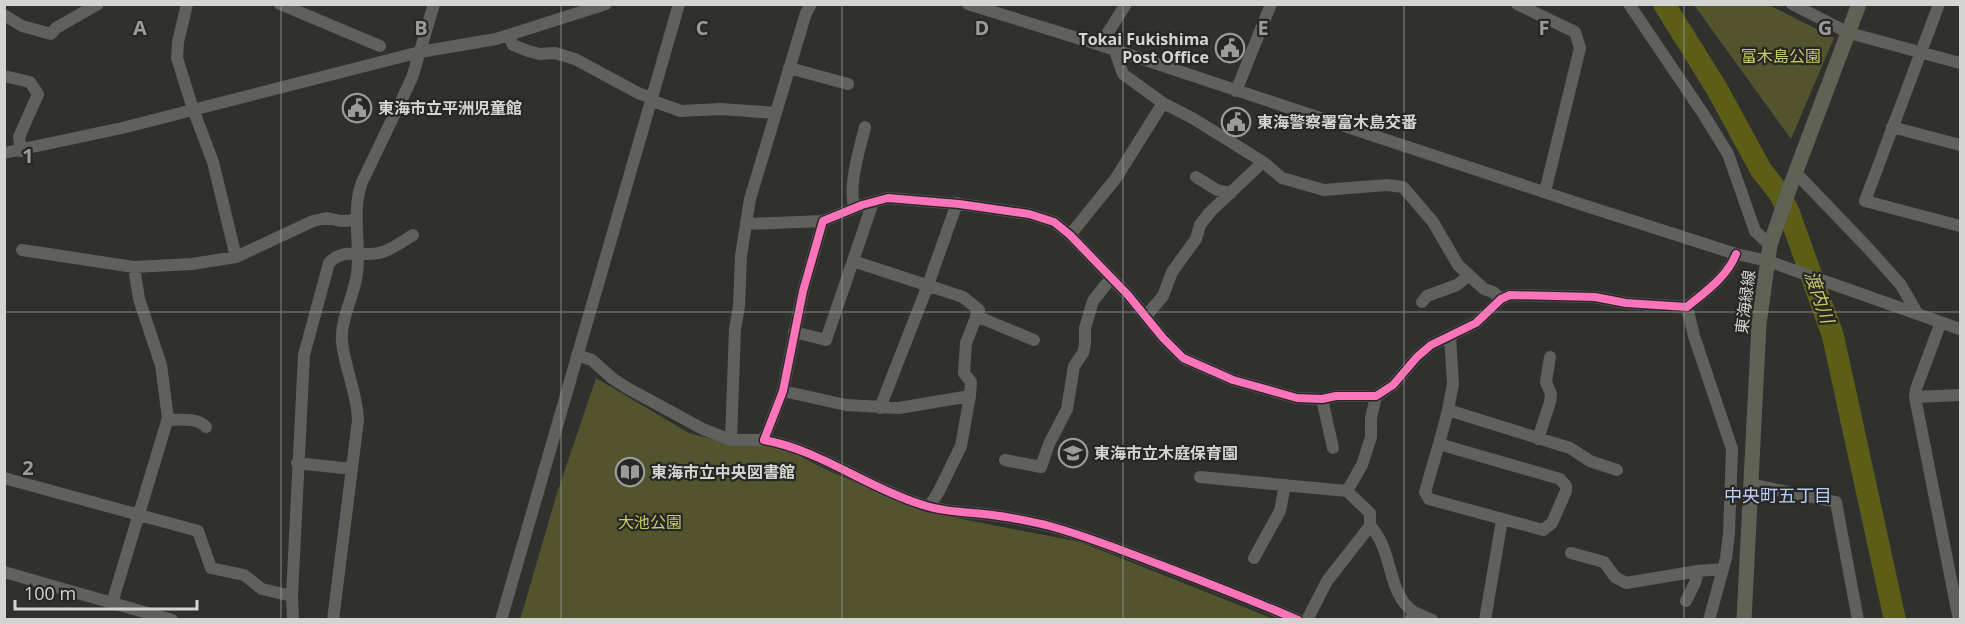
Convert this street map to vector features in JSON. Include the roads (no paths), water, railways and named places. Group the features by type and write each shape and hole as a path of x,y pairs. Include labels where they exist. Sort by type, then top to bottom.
{"main road":[{"name":"東海緑線","path":"1744,620 1759,324 1770,245 1859,4"}],"street":[{"path":"4,15 22,26 51,34 56,28 98,4"},
{"path":"188,4 178,42 177,57 213,162 236,257"},
{"path":"280,4 380,46"},
{"path":"333,620 358,420 358,406 342,341 357,274 357,200 362,182 412,78 434,4"},
{"path":"501,620 679,4"},
{"path":"731,440 735,329 739,306 741,256 750,199 806,13 811,4"},
{"path":"968,4 1100,45 1736,254 1768,261 1960,329"},
{"path":"1100,45 1126,4"},
{"path":"1236,91 1271,4"},
{"path":"1517,4 1575,32 1580,48 1545,192"},
{"path":"1629,4 1728,154 1755,231 1770,245"},
{"path":"1792,4 1849,33 1960,63"},
{"path":"1938,4 1865,201 1960,226"},
{"path":"4,153 122,128 420,52 508,36 604,5"},
{"path":"508,36 513,45 540,54 555,53 575,59 640,94 681,111 722,109 776,113"},
{"path":"1115,51 1123,74 1163,103 1194,119 1263,162 1282,178 1324,190 1387,185 1403,187 1438,230 1458,265 1484,289 1501,299"},
{"path":"789,68 848,84"},
{"path":"4,76 30,82 38,94 19,137 21,151"},
{"path":"1070,235 1116,178 1163,103"},
{"path":"855,208 852,201 857,158 865,127"},
{"path":"1892,127 1960,145"},
{"path":"1146,316 1163,296 1172,272 1196,239 1200,225 1209,212 1263,162"},
{"path":"1196,177 1217,190 1231,193"},
{"path":"1793,180 1867,247 1901,285 1917,313"},
{"path":"747,224 823,221 888,198 957,203 1029,214 1054,222 1070,235 1146,316 1178,354 1187,361 1240,382 1287,396 1322,399 1336,396 1376,396 1393,385 1417,357 1431,345 1476,323 1501,299 1510,295 1595,297 1626,303 1687,307 1719,279 1732,264 1736,254"},
{"path":"794,332 826,340 873,202"},
{"path":"880,408 957,203"},
{"path":"22,250 134,267 192,264 236,257 313,220 327,218 341,221 357,220"},
{"path":"764,440 783,391 803,291 823,221"},
{"path":"293,620 297,463 304,355 317,301 329,263 334,257 341,254 380,253 413,235"},
{"path":"853,261 963,297 979,310 966,343 964,373 971,382 961,446 939,491 928,507"},
{"path":"112,603 167,420 161,365 139,299 134,267"},
{"path":"1422,302 1428,296 1457,285 1469,275"},
{"path":"1005,460 1041,467 1048,444 1067,409 1074,366 1085,344 1085,328 1094,302 1111,278"},
{"path":"1687,307 1694,336 1732,449 1729,534 1723,569 1709,620"},
{"path":"976,316 1034,340"},
{"path":"1941,322 1915,397 1959,620"},
{"path":"1438,444 1560,479 1566,486 1552,524 1543,530 1429,500 1426,496 1425,492 1453,384 1450,336"},
{"path":"577,355 592,360 612,378 629,389 703,429 731,440 786,443 885,490 928,507 992,515 1048,526 1134,554 1239,594 1298,620"},
{"path":"1538,439 1550,402 1551,394 1546,382 1550,357"},
{"path":"783,391 846,405 880,408 899,408 970,396"},
{"path":"1915,397 1960,395"},
{"path":"1347,491 1362,465 1371,437 1371,418 1376,396"},
{"path":"1322,399 1333,448"},
{"path":"1448,410 1570,448 1590,461 1617,470"},
{"path":"167,420 196,420 206,427"},
{"path":"297,463 352,470"},
{"path":"1200,477 1347,491 1370,513 1370,526 1327,582 1307,620"},
{"path":"4,478 198,531 211,568 244,575 262,589 292,596"},
{"path":"1750,484 1836,502 1858,620"},
{"path":"1254,558 1280,511 1285,485"},
{"path":"1485,620 1502,519"},
{"path":"1370,526 1384,545 1399,596 1412,616 1432,620"},
{"path":"1571,553 1604,562 1615,577 1626,583 1723,569"},
{"path":"1686,601 1698,571"},
{"path":"4,572 172,620"}],"waterway":[{"name":"渡内川","path":"1664,4 1717,89 1761,170 1780,194 1789,213 1833,336 1895,620"}],"place":[{"name":"Tokai Fukishima Post Office","path":"1230,48"},
{"name":"東海市立平洲児童館","path":"357,108"},
{"name":"東海警察署富木島交番","path":"1236,122"},
{"name":"東海市立木庭保育園","path":"1073,453"},
{"name":"東海市立中央図書館","path":"630,472"}],"district":[{"name":"中央町五丁目","path":"1778,496"}],"park label":[{"name":"富木島公園","path":"1781,56"},
{"name":"大池公園","path":"650,522"}]}
